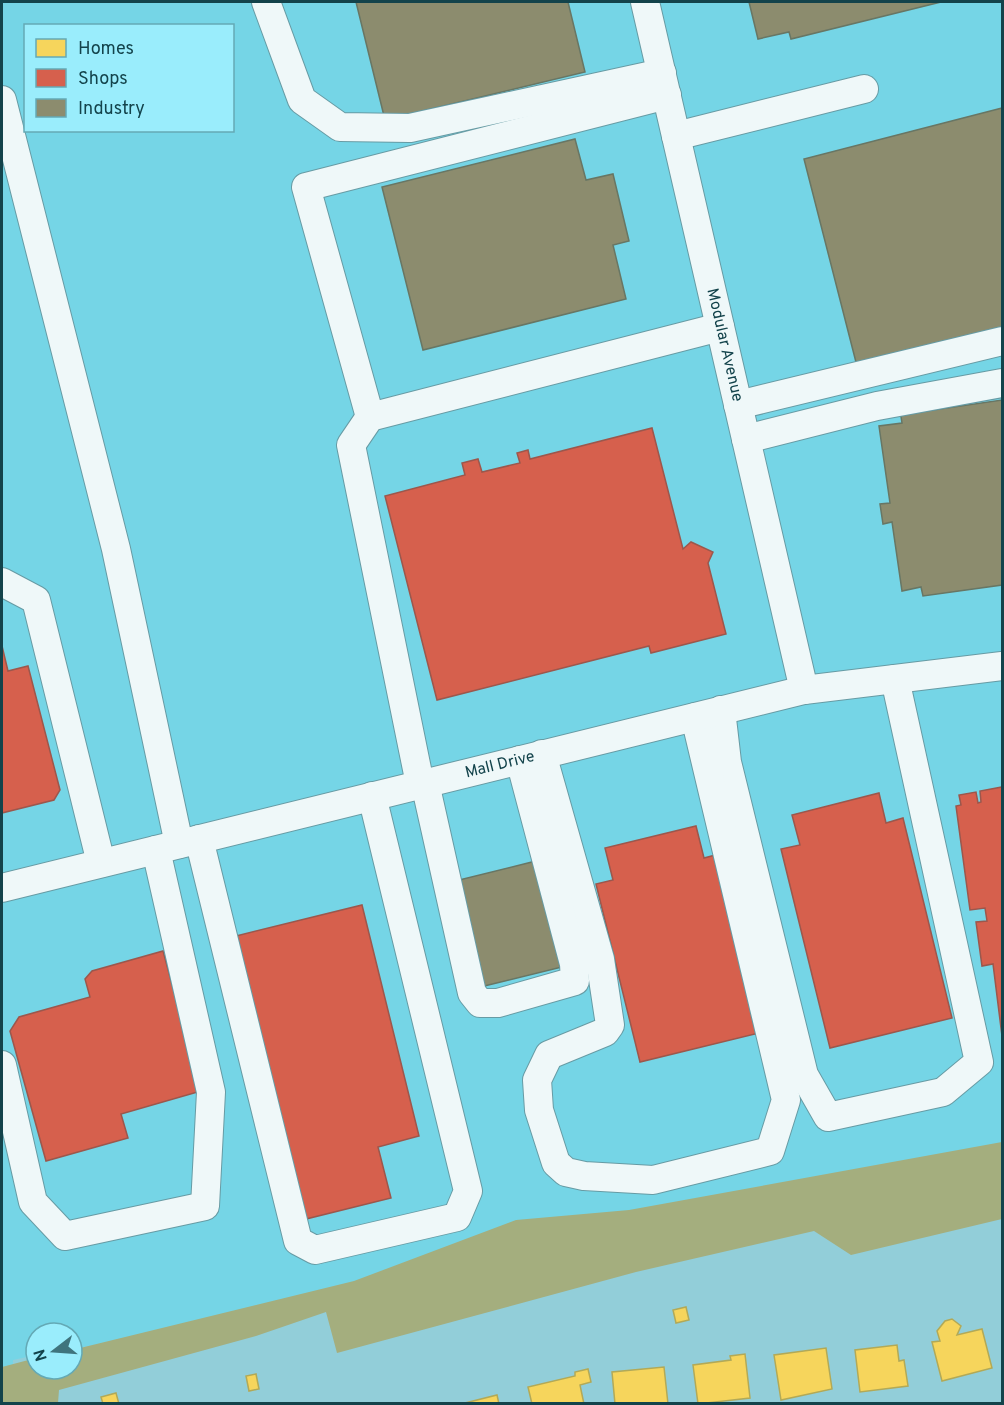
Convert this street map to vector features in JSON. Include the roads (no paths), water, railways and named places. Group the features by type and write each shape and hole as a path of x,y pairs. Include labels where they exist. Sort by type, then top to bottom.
{"street":[{"path":"266,2 302,100 340,127 410,128 664,84"},
{"name":"Modular Avenue","path":"645,2 804,690"},
{"path":"370,417 306,187 664,84"},
{"path":"676,136 864,89"},
{"path":"2,100 116,549 178,844 211,1092 205,1206 65,1236 33,1202 2,1065"},
{"path":"531,757 574,964 575,981 508,1000 480,1003 472,993 423,784 351,445 370,417 720,327"},
{"path":"738,405 1002,341"},
{"path":"746,439 877,406 1002,383"},
{"path":"2,582 36,600 101,863"},
{"name":"Mall Drive","path":"2,888 804,690 1002,666"},
{"path":"708,713 732,785 804,1075 828,1117 943,1092 979,1062 895,679"},
{"path":"531,757 600,959 610,1025 605,1032 549,1055 537,1080 539,1110 556,1163 566,1172 584,1176 653,1180 723,1163 770,1151 786,1100 708,713"},
{"path":"178,844 298,1241 315,1250 457,1217 468,1191 372,796"}]}
